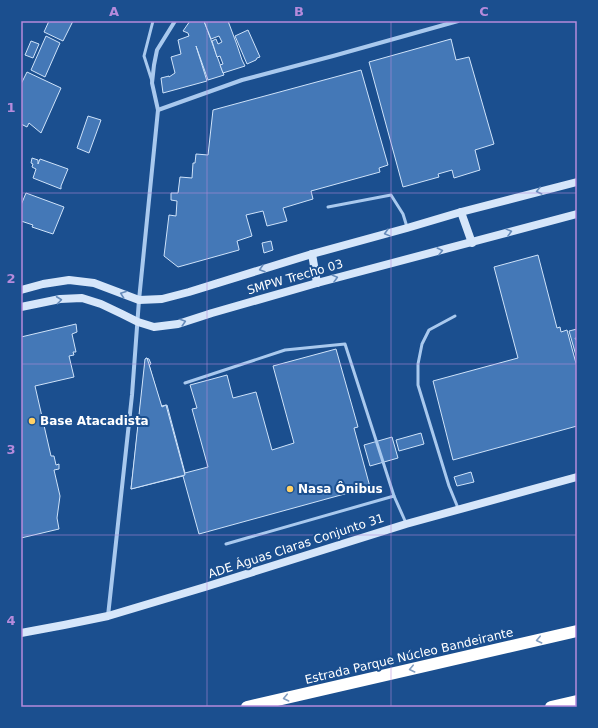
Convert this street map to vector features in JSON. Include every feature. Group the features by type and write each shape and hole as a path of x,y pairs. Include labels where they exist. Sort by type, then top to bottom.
{"highway":[{"name":"Estrada Parque Núcleo Bandeirante","path":"247,707 577,632"},
{"path":"551,707 577,701"}],"street":[{"path":"108,616 132,395 139,300 158,110 152,83 154,65 157,50 175,21"},
{"path":"158,110 242,80 458,21"},
{"path":"21,290 43,284 69,280 94,283 139,300 162,299 312,254 461,212 577,182"},
{"path":"461,212 472,243"},
{"name":"SMPW Trecho 03","path":"21,307 60,299 82,298 101,304 138,322 154,327 178,324 317,283 577,214"},
{"path":"312,254 317,283"},
{"name":"ADE Águas Claras Conjunto 31","path":"21,633 108,616 406,524 577,477"}],"lane":[{"path":"152,83 144,56 153,21"},
{"path":"328,207 391,195 403,214 407,228"},
{"path":"455,316 429,330 422,344 418,364 418,385 448,486 458,509"},
{"path":"185,383 285,350 345,344 394,496 406,524"},
{"path":"226,544 394,496"}],"building":[{"path":"49,21 73,21 63,41 44,32"},
{"path":"190,21 204,21 224,75 208,80 196,46 207,81 163,93 161,78 169,77 175,73 171,57 181,54 178,40 189,36 188,33 183,31"},
{"path":"204,21 228,21 245,66 223,73 220,65 223,64 220,56 217,57 212,41 216,39 218,44 222,42 219,36 211,39"},
{"path":"248,30 260,57 247,64 235,36"},
{"path":"46,36 60,43 45,77 31,70"},
{"path":"451,39 456,60 469,57 494,144 475,150 480,170 454,178 452,170 438,174 439,177 403,187 369,62"},
{"path":"31,41 39,44 33,58 25,55"},
{"path":"361,70 388,165 379,168 380,172 311,191 313,199 283,208 287,221 267,226 263,211 246,215 252,236 237,241 239,250 178,267 164,256 169,215 176,216 177,201 171,200 171,193 178,193 180,177 192,178 193,163 195,163 196,154 208,155 213,110"},
{"path":"27,72 61,88 41,133 29,123 27,127 21,124 21,84"},
{"path":"88,116 101,120 89,153 77,148"},
{"path":"32,158 38,160 38,164 40,159 68,169 61,189 33,178 36,169 32,167"},
{"path":"26,193 64,207 53,234 32,227 33,225 21,221 21,205"},
{"path":"271,241 273,250 264,253 262,243"},
{"path":"538,255 557,328 560,327 561,332 567,330 577,367 577,426 453,460 433,381 518,358 494,267"},
{"name":"Base Atacadista","path":"76,324 77,332 72,334 76,352 73,352 74,355 69,356 74,377 35,386 51,456 54,456 56,465 59,464 59,469 54,470 60,496 57,518 59,529 21,538 21,337"},
{"path":"577,329 577,338 575,338 576,340 577,339 577,359 569,331"},
{"path":"336,349 358,427 354,428 370,487 199,534 183,476 131,489 146,358 149,359 151,364 149,365 161,406 167,405 185,473 208,467 192,409 197,408 190,385 227,375 233,398 256,392 272,450 294,443 273,366"},
{"path":"147,358 162,407 166,405 185,475 131,489 145,359"},
{"path":"421,433 424,444 399,451 396,440"},
{"path":"392,437 398,458 370,466 364,445"},
{"path":"471,472 474,482 457,486 454,477"}],"place":[{"name":"Base Atacadista","path":"32,421"},
{"name":"Nasa Ônibus","path":"290,489"}]}
